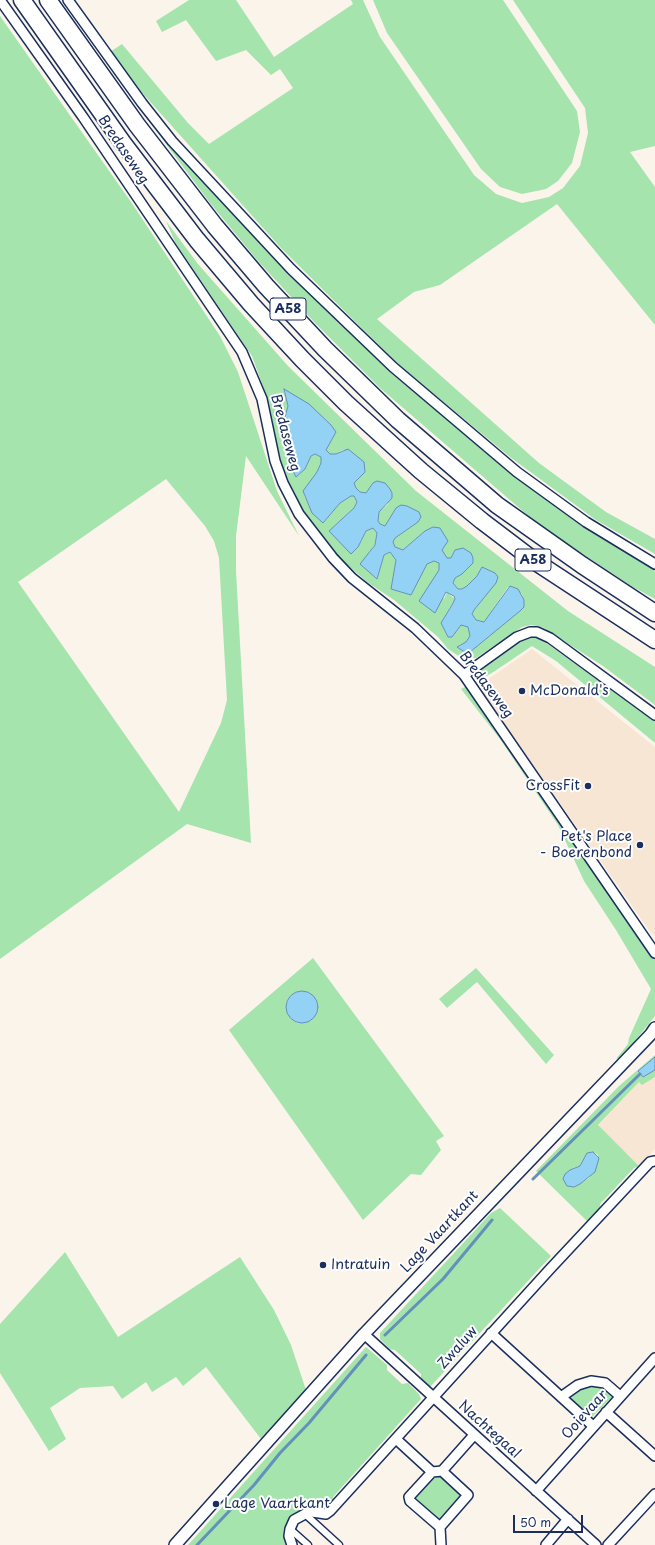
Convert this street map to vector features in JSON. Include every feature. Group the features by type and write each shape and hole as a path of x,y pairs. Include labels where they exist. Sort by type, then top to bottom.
{"highway":[{"name":"A58","path":"22,0 123,143 196,240 250,304 302,359 346,403 421,471 482,521 536,562 654,639"},
{"name":"A58","path":"48,0 137,125 215,226 266,286 330,354 398,420 497,504 582,565 655,612"}],"street":[{"name":"Bredaseweg","path":"0,0 84,117 242,352 262,399 275,461 283,483 299,514 333,558 352,578 415,628 464,675 648,940 655,953"},
{"path":"68,0 142,103 172,140 291,269 393,367 517,472 586,522 655,564"},
{"path":"464,675 517,637 530,632 537,632 550,638 655,715"},
{"name":"Bredaseweg","path":"648,940 655,947"},
{"name":"Lage Vaartkant","path":"175,1545 364,1334 654,1031"},
{"name":"Zwaluw","path":"305,1514 312,1512 326,1514 330,1511 491,1333 650,1162 655,1161"},
{"path":"491,1333 593,1426"},
{"name":"Nachtegaal","path":"364,1334 596,1545"},
{"name":"Ooievaar","path":"536,1491 655,1358"},
{"path":"561,1397 578,1385 591,1381 605,1383 620,1396"},
{"path":"606,1412 655,1456"},
{"path":"440,1527 410,1501 409,1497 432,1472 442,1471 474,1435"},
{"path":"396,1439 432,1472"},
{"path":"441,1545 440,1527 468,1495 442,1471"},
{"path":"608,1545 655,1494"},
{"path":"292,1545 289,1536 290,1529 294,1520 305,1514 339,1545"},
{"path":"546,1545 568,1520"},
{"path":"290,1529 308,1545"}],"shaded area":[{"path":"532,649 655,747 655,936 651,933 478,686"},
{"path":"655,1065 655,1149 639,1166 598,1126"}],"green space":[{"path":"189,0 236,0 274,57 353,4 351,0 363,0 380,37 474,175 496,194 522,203 549,197 563,188 580,166 588,133 585,108 513,0 655,0 655,146 630,152 655,187 655,325 557,204 440,285 414,292 377,319 539,463 606,512 655,539 655,554 596,520 510,457 399,365 281,248 128,77 110,52 122,44 188,123 209,144 293,88 280,69 271,75 246,50 216,61 186,20 162,32 156,21"},
{"path":"373,0 503,0 577,111 580,132 572,163 558,181 546,189 522,194 500,187 481,169 387,33"},
{"path":"0,16 131,202 220,336 238,372 277,491 299,536 246,456 236,536 236,571 251,843 187,824 0,959","holes":["166,479 205,526 214,541 219,558 227,700 221,723 179,812 18,582"]},
{"path":"131,97 272,256 392,374 503,466 655,567 655,599 633,587 539,525 380,388 316,324 258,261 210,203"},
{"path":"166,221 198,264 288,366 416,491 568,611 655,667 655,705 603,666 542,627 531,625 522,627 476,658 463,659 448,649 438,637 394,600 367,582 332,551 303,514 280,468 264,389 252,356 175,242","holes":["284,390 336,432 326,450 330,454 336,454 343,450 365,472 354,483 360,492 366,493 373,483 388,504 379,512 378,521 380,524 385,526 396,508 418,522 395,538 393,542 395,547 403,550 425,531 447,558 451,558 455,550 473,563 462,574 455,578 453,583 458,589 462,589 467,586 477,576 482,567 492,587 472,614 476,620 484,622 508,587 522,594 524,607 470,652 459,645 466,642 470,636 468,626 461,625 452,637 448,637 441,623 455,599 447,592 444,599 432,583 439,570 439,563 434,561 426,564 411,595 391,589 396,560 390,552 384,555 377,579 361,564 375,544 377,533 373,528 366,531 361,542 329,531 354,508 357,502 354,496 351,496 340,503 323,523 308,503 304,495 317,472 321,463 321,457 315,454 311,456 305,469 296,477 284,420 288,406"]},
{"path":"531,636 539,638 655,721 655,743 556,661 532,646 478,681 481,668 516,641"},
{"path":"467,686 655,957 655,1016 623,1056 616,1059 628,1044 629,1038 651,989 616,930 584,881 558,825 500,739 461,689"},
{"path":"313,958 444,1136 436,1141 441,1150 421,1175 411,1174 363,1220 229,1030","holes":["299,991 316,1000 318,1008 305,1023 297,1023 290,1018 286,1002 291,995"]},
{"path":"476,968 554,1055 546,1064 477,982 447,1008 439,999"},
{"path":"655,1055 655,1057 638,1071 643,1077 655,1070 655,1077 642,1085 639,1082 598,1125 639,1166 634,1168 600,1204 601,1209 588,1222 536,1171 619,1086","holes":["593,1152 598,1155 597,1162 589,1178 574,1187 567,1186 573,1168 580,1166 587,1153"]},
{"path":"500,1208 551,1256 430,1387 421,1379 421,1374 395,1350 390,1349 380,1339 380,1333 491,1213"},
{"path":"65,1252 118,1337 240,1257 274,1310 291,1345 306,1390 261,1439 206,1367 183,1386 176,1377 152,1392 146,1382 122,1399 113,1386 80,1388 50,1408 66,1439 49,1451 0,1373 0,1324"},
{"path":"366,1347 387,1365 387,1370 402,1384 408,1383 419,1394 421,1399 333,1497 334,1501 326,1510 299,1513 290,1545 188,1545"},
{"path":"591,1385 605,1389 613,1396 589,1420 566,1398 574,1391"},
{"path":"432,1476 443,1477 461,1494 438,1520 412,1498"}],"water":[{"path":"284,389 309,404 331,425 336,432 326,450 330,454 336,454 348,449 364,462 365,472 354,483 360,492 366,493 373,483 377,481 385,483 390,489 392,498 379,512 378,521 380,524 385,526 396,508 401,505 407,506 419,512 421,517 418,522 395,538 393,542 395,547 403,550 425,531 433,527 440,528 448,541 442,550 447,558 451,558 455,550 463,548 471,553 473,558 473,563 462,574 455,578 453,583 458,589 462,589 467,586 477,576 482,567 495,573 498,577 496,583 474,610 472,614 476,620 484,622 510,586 518,589 524,600 524,607 470,652 463,651 457,647 466,642 470,636 468,627 461,625 452,637 448,637 441,623 455,599 454,596 446,592 435,613 419,601 439,570 439,563 434,561 427,564 411,595 391,589 396,560 390,552 384,555 377,579 360,564 375,545 377,533 373,528 366,531 358,547 351,554 329,531 354,508 357,502 354,496 351,496 340,503 323,523 312,513 303,491 317,472 321,463 321,457 315,454 311,456 305,469 296,477 291,467 281,432 288,406"},
{"path":"299,991 305,991 315,998 318,1007 317,1013 311,1020 305,1023 299,1023 289,1016 286,1010 286,1004 293,994"},
{"path":"655,1057 655,1070 643,1077 638,1071"},
{"path":"593,1152 599,1158 595,1172 574,1187 567,1186 563,1179 565,1174 580,1166 587,1153"}],"waterway":[{"path":"533,1179 640,1074"},
{"path":"385,1335 443,1279 492,1220"},
{"path":"197,1545 254,1485 280,1453 309,1423 366,1355"}],"place":[{"name":"McDonald's","path":"522,691"},
{"name":"CrossFit","path":"588,786"},
{"name":"Pet's Place - Boerenbond","path":"640,845"},
{"name":"Intratuin","path":"323,1265"},
{"name":"Lage Vaartkant","path":"216,1504"}]}
